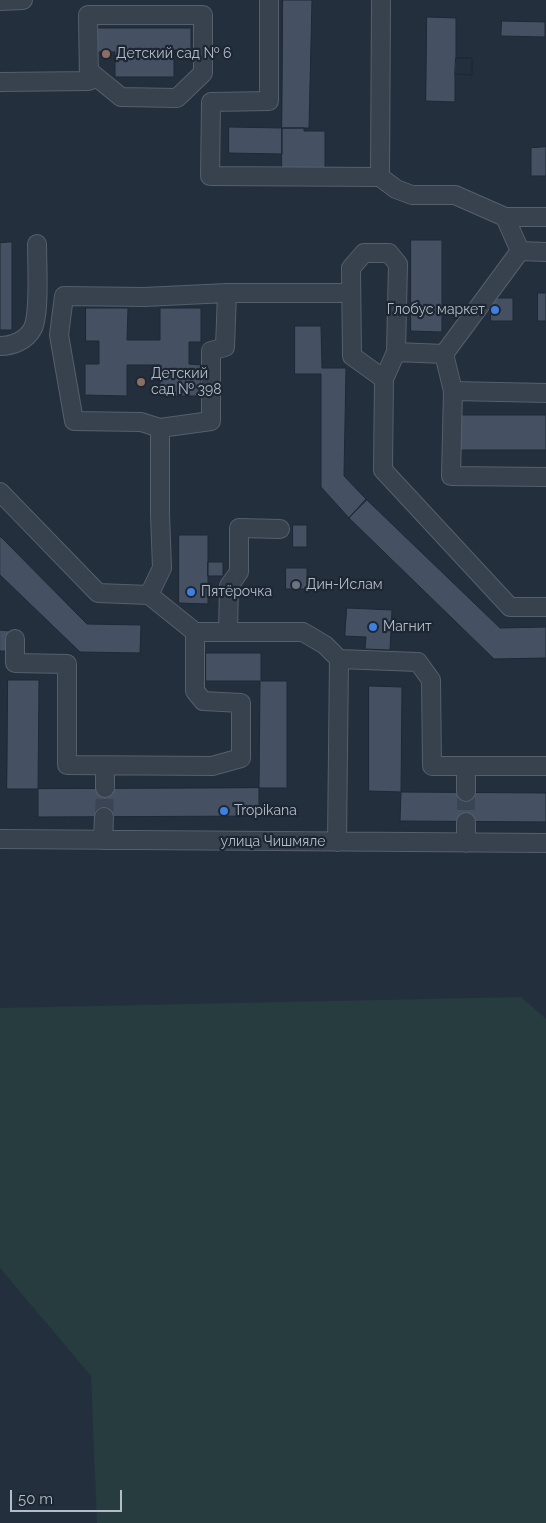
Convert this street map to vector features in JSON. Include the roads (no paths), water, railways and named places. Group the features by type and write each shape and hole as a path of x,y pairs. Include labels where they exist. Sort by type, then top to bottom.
{"street":[{"path":"0,0 23,0"},
{"path":"269,0 269,101 211,102 210,176 380,177 396,189 412,195 455,195 504,217 546,217"},
{"path":"380,177 381,0"},
{"path":"0,82 89,81 88,15 203,15 203,72 177,98 121,97 89,71"},
{"path":"504,217 520,251"},
{"path":"0,346 9,346 19,342 33,329 37,301 37,244"},
{"path":"520,251 546,252"},
{"path":"444,354 520,251"},
{"path":"384,379 352,356 352,268 364,253 389,253 398,264 396,352 384,379 383,470 510,607 546,607"},
{"path":"227,293 224,346 211,351 210,421 160,428 141,422 74,421 59,335 64,296 144,297 227,293 352,293"},
{"path":"396,352 444,354"},
{"path":"444,354 453,391 451,476 546,477"},
{"path":"453,391 546,392"},
{"path":"149,595 162,568 160,428"},
{"path":"0,492 98,593 149,595 195,632 303,632 325,645 339,659 418,662 431,680 432,766 546,766"},
{"path":"228,632 229,586 239,572 239,528 280,529"},
{"path":"14,638 15,663 67,664 67,765 212,766 241,758 241,703 203,701 195,691 195,632"},
{"path":"337,842 339,659"},
{"path":"104,788 105,766"},
{"path":"466,766 466,792"},
{"path":"103,840 104,817"},
{"path":"466,822 466,843"},
{"name":"улица Чишмяле","path":"0,839 546,843"}],"tunnel":[{"path":"104,817 105,788"},
{"path":"466,792 466,822"}],"place":[{"name":"Детский сад № 6","path":"106,54"},
{"name":"Глобус маркет","path":"495,310"},
{"name":"Детский сад № 398","path":"141,382"},
{"name":"Дин-Ислам","path":"296,585"},
{"name":"Пятёрочка","path":"191,592"},
{"name":"Магнит","path":"373,627"},
{"name":"Tropikana","path":"224,811"}]}
